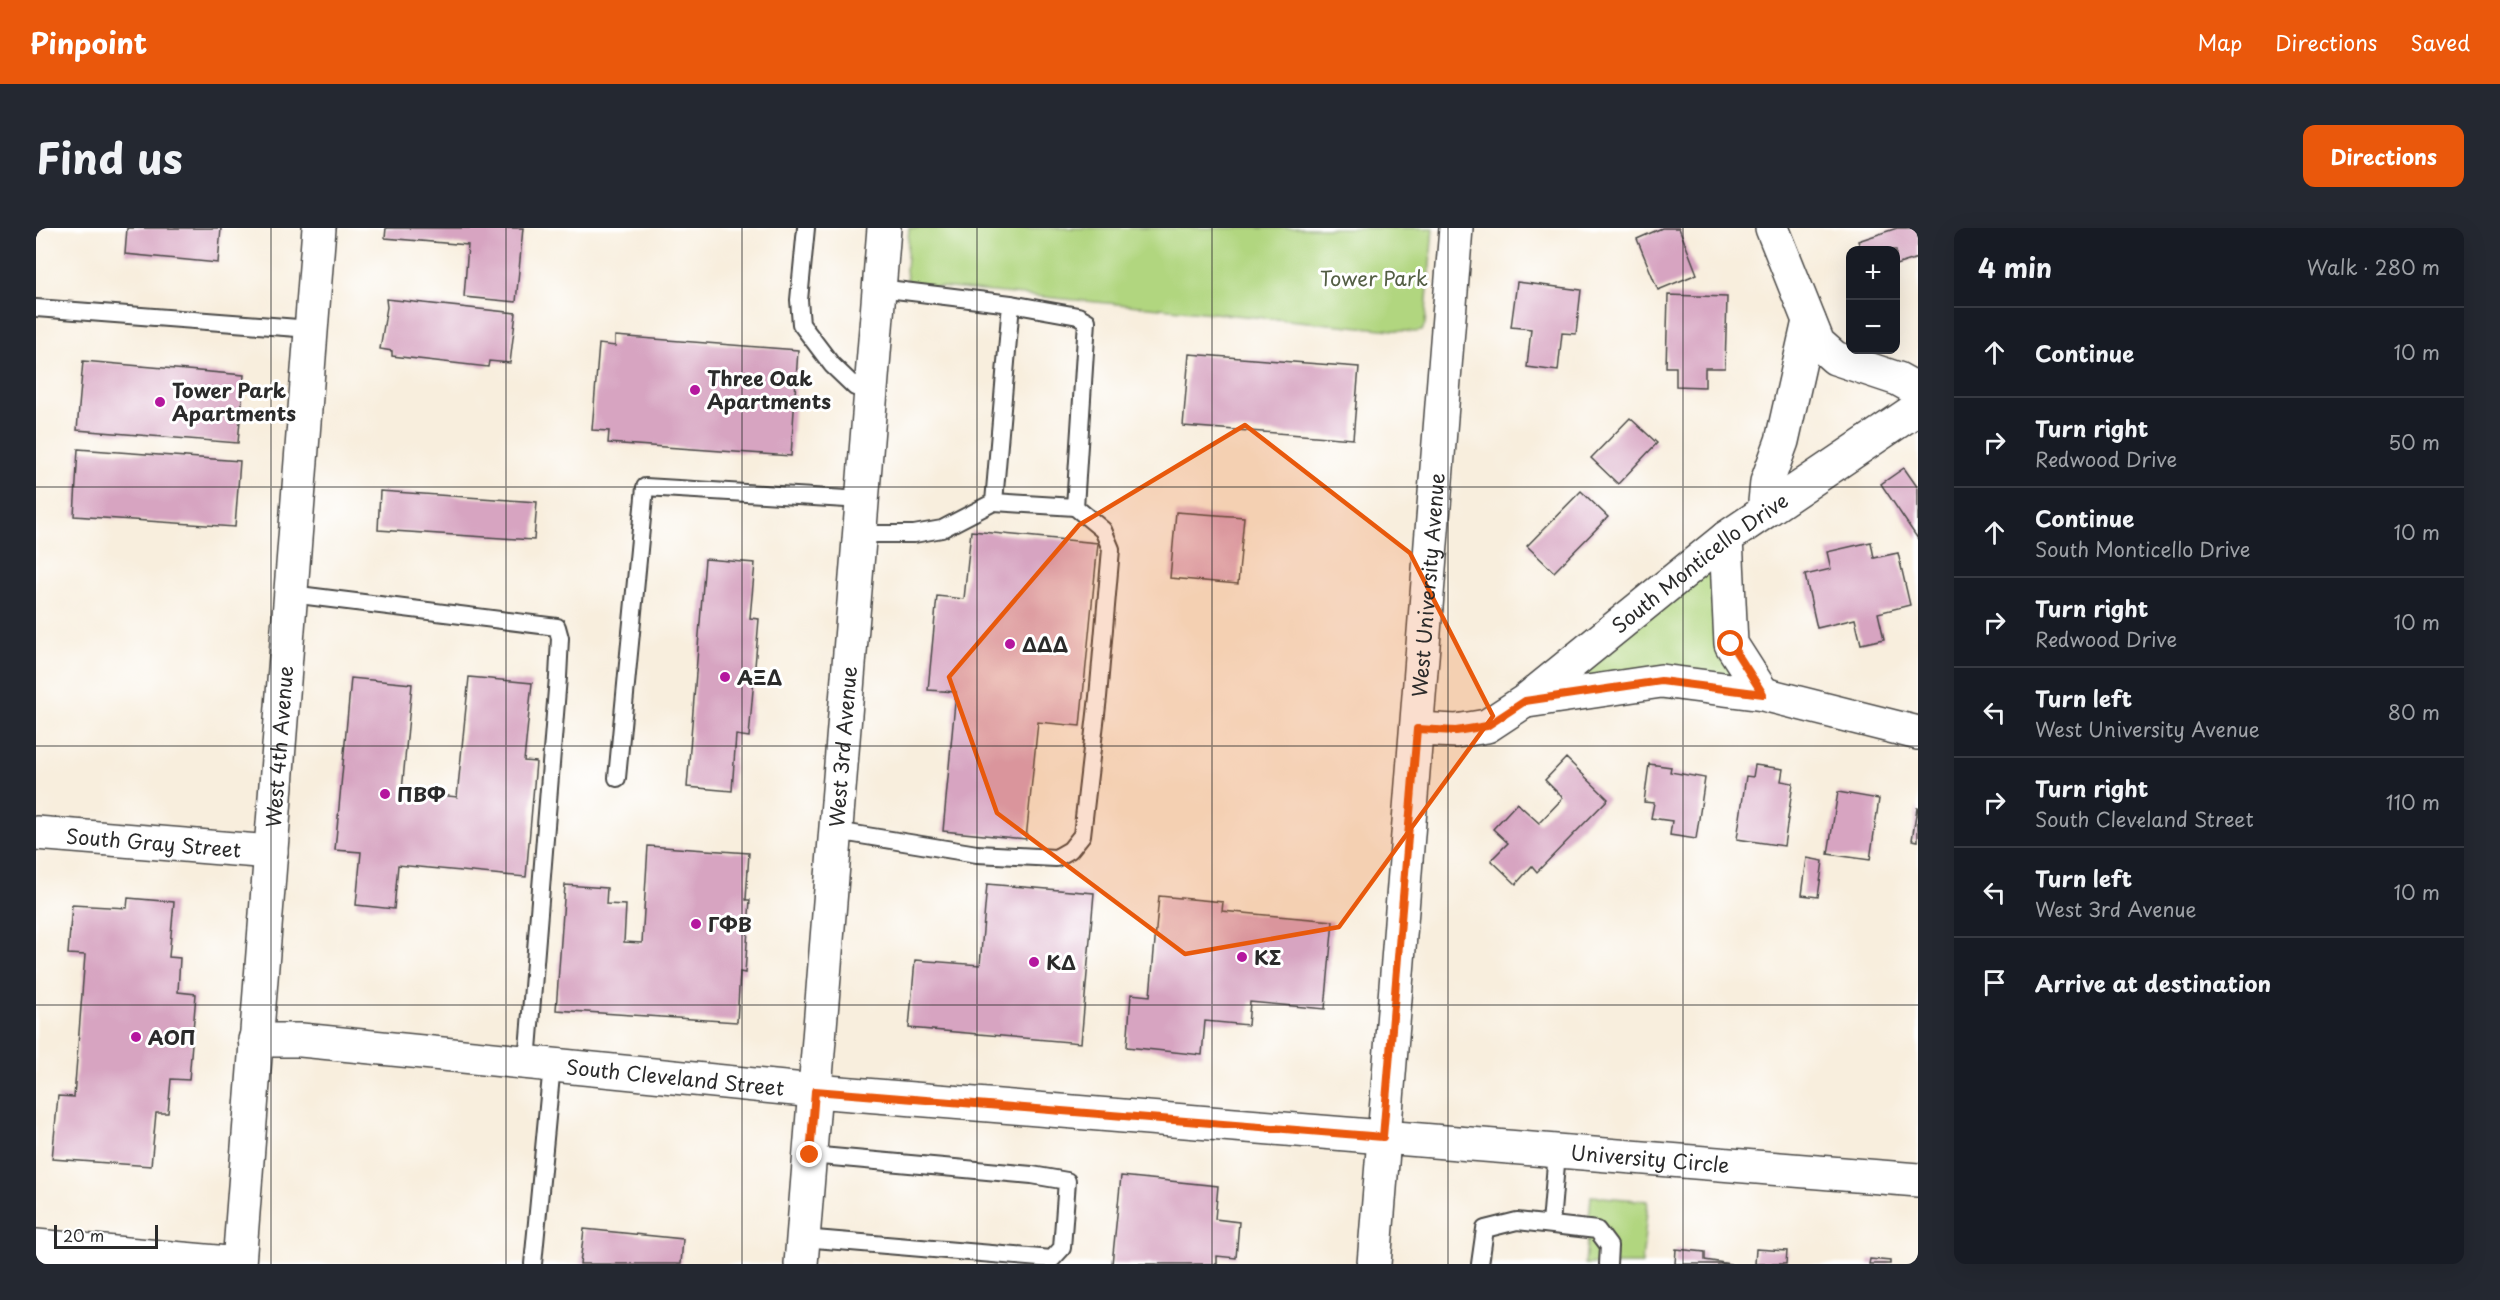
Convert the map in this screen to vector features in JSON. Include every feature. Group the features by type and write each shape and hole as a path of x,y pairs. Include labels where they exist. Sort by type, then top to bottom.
{"street":[{"name":"West 4th Avenue","path":"239,1264 319,228"},
{"name":"West 3rd Avenue","path":"802,1251 884,228"},
{"name":"West University Avenue","path":"1374,1264 1456,228"},
{"path":"1772,228 1818,343 1834,358 1898,379 1918,390"},
{"path":"1764,512 1767,482 1782,441 1809,321"},
{"name":"South Monticello Drive","path":"1417,729 1456,731 1487,726 1525,701 1726,538 1918,408"},
{"path":"1726,538 1731,644 1763,694"},
{"path":"1525,701 1661,681 1763,694 1918,733"},
{"name":"South Gray Street","path":"36,832 271,852"},
{"name":"South Cleveland Street","path":"255,1041 301,1040 815,1091 1383,1137"},
{"name":"University Circle","path":"1383,1137 1918,1180"},
{"path":"36,1246 239,1264"}],"lane":[{"path":"806,228 799,300 801,324 832,365 855,387 871,393"},
{"path":"879,288 1011,304 1078,316 1087,321 1075,507"},
{"path":"994,502 1011,304"},
{"path":"36,308 311,329"},
{"path":"617,778 645,487 862,500"},
{"path":"836,831 977,854 1056,858 1070,850 1082,835 1098,697 1111,549 1103,530 1075,507 994,502 942,529 914,534 860,534"},
{"path":"291,594 557,627 560,638 539,1064 533,1264"},
{"path":"1551,1224 1557,1152"},
{"path":"802,1251 1052,1259 1062,1248 1067,1181 1032,1175 810,1155"},
{"path":"1480,1264 1485,1229 1517,1221 1597,1230 1610,1246 1608,1264"}],"highlighted area":[{"path":"1245,425 1410,553 1493,716 1339,927 1185,954 997,813 949,677 1079,525"}],"green space":[{"name":"Tower Park","path":"909,228 1433,228 1425,324 1422,331 1414,332 918,285 907,280"},
{"path":"1726,538 1731,644 1763,694 1525,701"},
{"path":"1591,1196 1648,1201 1642,1264 1585,1264"}],"building":[{"path":"127,228 221,228 218,263 125,254"},
{"path":"386,228 523,228 516,302 464,297 468,245 385,238"},
{"path":"1662,228 1679,228 1697,274 1658,290 1637,239"},
{"path":"1897,228 1918,228 1918,258 1900,264 1900,246 1860,246 1858,241"},
{"path":"1517,282 1581,290 1576,334 1562,333 1558,371 1527,367 1531,329 1511,327"},
{"path":"1668,295 1727,297 1725,368 1705,368 1705,387 1676,386 1676,367 1666,367"},
{"path":"386,299 516,313 510,363 489,361 488,367 392,356 392,351 380,349 387,307"},
{"name":"Three Oak Apartments","path":"615,336 798,350 791,456 608,443 609,431 592,430 599,344 615,346"},
{"path":"1189,354 1359,367 1353,439 1183,426"},
{"name":"Tower Park Apartments","path":"83,361 244,375 238,443 77,430"},
{"path":"1630,418 1657,443 1618,484 1591,458"},
{"path":"78,449 240,461 235,527 74,516"},
{"path":"1904,468 1918,488 1918,539 1881,484"},
{"path":"380,491 537,502 534,540 378,530"},
{"path":"1581,491 1608,517 1554,572 1527,546"},
{"path":"1176,512 1244,517 1238,584 1170,578"},
{"name":"ΔΔΔ","path":"971,531 1098,543 1080,726 1038,722 1026,839 943,831 956,692 928,690 937,596 964,599"},
{"path":"1871,542 1874,558 1898,553 1910,605 1878,613 1884,639 1861,644 1855,619 1817,628 1805,575 1831,569 1827,552"},
{"name":"ΑΞΔ","path":"705,559 755,563 750,618 759,619 749,737 736,735 732,791 687,787"},
{"name":"ΠΒΦ","path":"469,677 532,683 524,761 536,762 526,877 398,865 394,909 356,905 361,852 335,850 351,678 412,684 402,791 457,797"},
{"path":"1566,758 1608,799 1537,872 1532,866 1516,884 1491,860 1508,843 1493,829 1517,803 1539,823 1563,798 1545,780"},
{"path":"1649,764 1671,767 1670,772 1705,778 1696,839 1670,835 1672,821 1651,818 1654,803 1644,802"},
{"path":"1755,765 1783,769 1781,781 1793,783 1784,846 1737,839 1746,776 1753,777"},
{"path":"1838,792 1879,799 1870,860 1828,854"},
{"path":"1918,808 1918,841 1912,840"},
{"name":"ΓΦΒ","path":"648,846 749,853 746,900 750,900 745,973 740,972 737,1022 556,1010 565,885 607,888 606,904 626,905 624,942 642,943"},
{"path":"1807,858 1823,861 1818,897 1802,895"},
{"name":"ΚΔ","path":"987,884 1094,893 1081,1043 909,1028 915,960 980,965"},
{"name":"KΣ","path":"1159,896 1223,902 1222,911 1333,921 1325,1009 1250,1002 1248,1025 1205,1021 1202,1055 1127,1047 1131,994 1150,996"},
{"name":"AOΠ","path":"128,898 174,902 169,957 180,958 178,992 196,994 189,1080 171,1079 168,1113 156,1113 151,1166 52,1159 58,1096 74,1097 85,955 68,954 72,905 127,908"},
{"path":"1121,1176 1218,1186 1215,1219 1239,1222 1236,1258 1217,1256 1217,1264 1112,1264"},
{"path":"584,1229 683,1239 681,1264 580,1264"},
{"path":"1676,1249 1705,1252 1705,1260 1731,1264 1675,1264"},
{"path":"1756,1249 1787,1251 1786,1264 1755,1264"},
{"path":"1870,1259 1890,1261 1890,1264 1869,1264"}],"place":[{"name":"Three Oak Apartments","path":"695,390"},
{"name":"Tower Park Apartments","path":"160,402"},
{"name":"ΔΔΔ","path":"1010,644"},
{"name":"ΑΞΔ","path":"725,677"},
{"name":"ΠΒΦ","path":"385,794"},
{"name":"ΓΦΒ","path":"696,924"},
{"name":"KΣ","path":"1242,957"},
{"name":"ΚΔ","path":"1034,962"},
{"name":"AOΠ","path":"136,1037"}],"route":[{"path":"810,1155 815,1091 1383,1137 1417,729 1456,731 1487,726 1525,701 1661,681 1763,694 1731,644"}]}
